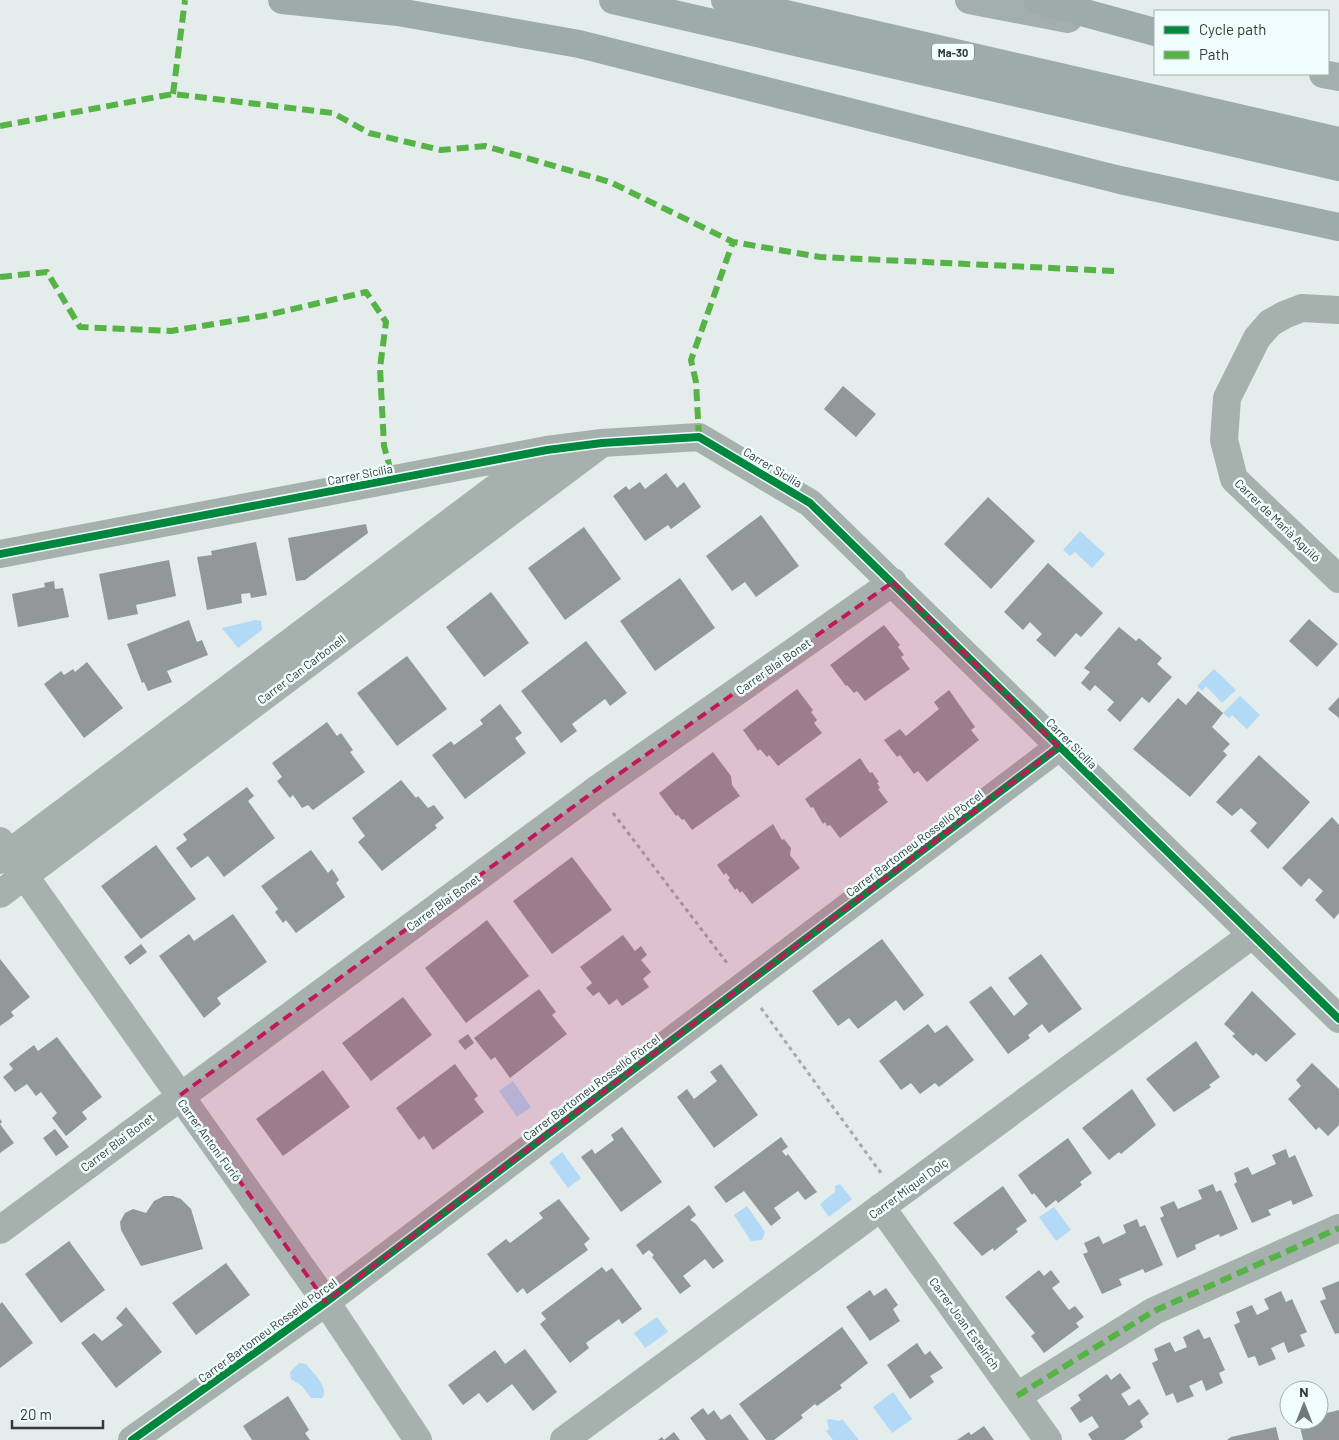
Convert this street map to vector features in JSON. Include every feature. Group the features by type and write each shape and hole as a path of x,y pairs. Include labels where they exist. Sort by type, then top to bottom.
{"highway":[{"path":"282,0 398,12 579,44 1120,180 1339,227"},
{"path":"613,0 1339,167"},
{"name":"Ma-30","path":"725,0 1339,141"},
{"path":"969,0 1154,36"},
{"path":"1037,0 1154,32"}],"street":[{"name":"Carrer de Marià Aguiló","path":"1339,310 1302,308 1270,323 1252,346 1227,398 1224,440 1234,479 1339,579"},
{"name":"Carrer Sicília","path":"0,554 547,450 602,443 699,437 810,503 1339,1019"},
{"name":"Carrer Can Carbonell","path":"0,894 602,443"},
{"path":"3,852 547,450"},
{"name":"Carrer Blai Bonet","path":"0,1230 596,790 893,582"},
{"name":"Carrer Bartomeu Rosselló Pòrcel","path":"132,1440 326,1302 1059,747"},
{"name":"Carrer Antoni Furió","path":"3,852 24,876 326,1302 418,1440"},
{"name":"Carrer Miquel Dolç","path":"564,1440 1252,935"},
{"name":"Carrer Joan Estelrich","path":"881,1207 1048,1440"},
{"path":"1017,1396 1154,1311 1339,1228"}],"highlighted area":[{"path":"893,582 1059,747 326,1302 179,1096 596,790"}],"water":[{"path":"1080,531 1105,554 1092,568 1075,552 1070,556 1063,550"},
{"path":"256,620 261,621 262,630 238,648 222,628"},
{"path":"1214,669 1236,690 1222,703 1206,686 1202,691 1197,686"},
{"path":"1240,696 1260,715 1247,729 1232,715 1229,718 1223,713"},
{"path":"513,1081 531,1107 517,1117 499,1091"},
{"path":"562,1152 581,1178 568,1188 549,1162"},
{"path":"840,1184 852,1199 829,1217 820,1204 835,1192 835,1186"},
{"path":"747,1206 765,1232 762,1240 751,1241 734,1215"},
{"path":"1054,1207 1071,1230 1056,1241 1039,1217"},
{"path":"657,1317 668,1332 645,1348 634,1333"},
{"path":"299,1363 306,1364 320,1381 324,1390 322,1398 311,1398 302,1386 291,1379 290,1372"},
{"path":"893,1392 912,1419 892,1433 873,1407"},
{"path":"829,1419 840,1421 842,1419 859,1440 833,1440 826,1431 829,1429 827,1421"}],"building":[{"path":"843,386 876,414 856,437 824,409"},
{"path":"666,473 677,488 684,482 701,507 671,529 668,525 645,541 613,496 626,486 629,490 640,482 645,489"},
{"path":"988,497 1035,541 991,589 944,544"},
{"path":"761,515 799,566 756,597 745,582 732,591 706,556"},
{"path":"366,524 368,533 305,580 296,581 288,538"},
{"path":"584,527 621,579 565,620 528,568"},
{"path":"256,542 267,595 251,598 250,593 241,594 242,603 207,610 197,557 212,555 211,551"},
{"path":"169,560 176,596 136,605 138,614 108,620 99,574"},
{"path":"1048,563 1103,613 1081,637 1076,633 1055,657 1036,640 1042,634 1030,622 1023,630 1004,612"},
{"path":"680,578 715,628 655,671 620,621"},
{"path":"54,581 55,589 63,588 69,617 18,627 12,594 45,587 44,583"},
{"path":"491,592 529,643 484,677 446,627"},
{"path":"1309,619 1338,644 1317,667 1289,641"},
{"path":"189,620 197,642 202,640 208,655 167,671 172,682 148,691 144,682 142,683 127,644"},
{"path":"884,625 900,645 898,647 904,655 901,657 910,669 865,701 857,691 854,693 846,686 830,665"},
{"path":"1119,627 1136,641 1139,638 1162,658 1157,664 1172,677 1149,703 1142,697 1120,722 1107,710 1114,702 1095,685 1090,691 1081,683 1090,672 1084,668"},
{"path":"586,641 627,693 610,706 605,699 572,724 577,731 561,743 521,691"},
{"path":"407,656 447,709 397,746 357,693"},
{"path":"87,662 123,708 84,738 44,684 61,671 64,675 73,669 75,672"},
{"path":"797,689 813,710 811,712 817,720 814,723 822,733 778,766 769,755 767,757 760,749 758,751 743,730"},
{"path":"949,690 975,727 971,730 979,740 927,782 918,771 914,774 900,755 897,757 884,740 900,729 906,736 939,709 934,702"},
{"path":"1198,691 1223,713 1212,727 1230,744 1223,751 1227,755 1190,797 1133,749 1178,698 1186,705"},
{"path":"1339,697 1339,718 1328,709"},
{"path":"500,704 522,733 515,738 526,753 465,799 432,755 451,741 454,745 483,724 480,720"},
{"path":"327,722 337,736 341,733 353,750 350,752 365,772 313,810 308,805 302,808 293,795 290,798 277,781 282,777 272,763"},
{"path":"713,752 731,776 732,785 740,796 692,830 684,819 682,820 678,815 676,816 659,793"},
{"path":"1259,755 1310,802 1268,849 1250,831 1257,823 1241,808 1232,816 1216,802"},
{"path":"860,758 879,782 877,783 880,788 878,789 888,802 840,838 830,825 827,826 825,822 823,824 813,807 811,808 805,799"},
{"path":"401,780 416,798 418,796 428,808 434,805 444,818 435,825 437,828 382,871 358,842 365,836 352,818"},
{"path":"247,787 254,796 248,801 275,838 224,877 208,856 191,868 176,848 187,840 183,834"},
{"path":"1332,817 1339,825 1339,913 1334,919 1315,900 1323,891 1309,878 1301,887 1282,868"},
{"path":"773,824 782,840 784,839 791,848 790,855 800,868 752,904 742,891 740,893 737,888 735,890 728,880 730,878 726,873 724,875 717,865"},
{"path":"156,845 196,899 141,939 101,886"},
{"path":"311,850 328,873 332,869 339,880 336,883 345,897 296,933 286,920 283,923 275,912 278,909 261,886"},
{"path":"572,857 612,910 552,954 513,901"},
{"path":"233,914 267,962 217,998 221,1004 204,1018 159,956 189,934 194,941"},
{"path":"487,920 529,976 466,1023 425,968"},
{"path":"623,935 635,951 641,946 647,955 641,960 651,972 643,979 649,987 622,1006 617,999 609,1005 599,992 593,996 586,988 592,983 580,967"},
{"path":"882,939 924,995 904,1011 896,1000 858,1029 849,1018 838,1026 812,991"},
{"path":"141,944 147,952 130,965 124,957"},
{"path":"1041,954 1082,1009 1049,1033 1042,1024 1028,1035 1030,1038 1008,1054 969,1002 991,986 1014,1016 1028,1004 1008,978"},
{"path":"0,959 30,997 11,1012 14,1016 0,1026"},
{"path":"539,989 556,1012 552,1015 567,1034 510,1078 495,1057 491,1060 474,1038"},
{"path":"1252,991 1296,1034 1266,1062 1256,1053 1253,1056 1232,1036 1235,1034 1224,1024"},
{"path":"403,997 432,1035 371,1081 342,1043"},
{"path":"928,1024 935,1033 947,1025 974,1060 939,1087 935,1083 920,1094 911,1083 901,1090 879,1061"},
{"path":"468,1034 474,1043 465,1050 458,1041"},
{"path":"57,1037 102,1097 82,1112 87,1119 66,1136 52,1118 57,1113 41,1092 36,1096 27,1084 15,1092 3,1077 13,1069 9,1064 34,1045 38,1051"},
{"path":"1196,1041 1220,1077 1209,1085 1211,1087 1174,1112 1146,1079"},
{"path":"1312,1063 1339,1089 1339,1125 1328,1136 1319,1127 1316,1130 1288,1099 1301,1086 1296,1080"},
{"path":"455,1064 478,1096 474,1099 484,1112 433,1150 424,1136 419,1140 396,1108"},
{"path":"721,1064 758,1115 714,1148 677,1097 687,1089 694,1099 717,1081 710,1072"},
{"path":"323,1070 350,1107 283,1156 256,1119"},
{"path":"1132,1089 1156,1125 1121,1154 1119,1152 1109,1160 1082,1128"},
{"path":"0,1124 14,1143 0,1153"},
{"path":"622,1127 662,1182 621,1212 581,1157 592,1149 595,1154 614,1140 611,1135"},
{"path":"55,1129 69,1147 56,1156 43,1138"},
{"path":"781,1137 788,1147 782,1151 786,1156 788,1154 817,1192 805,1200 798,1191 774,1208 781,1218 771,1226 744,1191 726,1203 714,1187"},
{"path":"1068,1138 1092,1173 1080,1182 1082,1185 1058,1203 1056,1200 1046,1208 1034,1193 1032,1195 1018,1175"},
{"path":"1286,1149 1289,1158 1295,1155 1313,1196 1293,1205 1291,1200 1268,1210 1271,1215 1252,1223 1234,1184 1237,1182 1234,1173 1248,1167 1252,1175 1276,1164 1272,1155"},
{"path":"1213,1184 1216,1192 1221,1190 1238,1229 1220,1237 1219,1234 1195,1245 1196,1249 1177,1258 1160,1218 1164,1216 1160,1207 1174,1201 1178,1209 1202,1199 1198,1190"},
{"path":"1003,1186 1027,1221 1016,1229 1018,1232 994,1251 993,1248 982,1256 953,1223"},
{"path":"164,1196 173,1196 181,1199 191,1209 203,1249 141,1266 121,1230 120,1222 125,1213 133,1209 146,1213 154,1201"},
{"path":"559,1199 590,1239 584,1244 588,1250 527,1294 523,1288 517,1293 487,1254 506,1239 510,1243 543,1218 539,1213"},
{"path":"689,1205 696,1215 690,1220 696,1224 724,1261 713,1269 705,1259 683,1276 691,1286 680,1294 652,1257 654,1255 649,1250 643,1255 636,1245"},
{"path":"1137,1219 1140,1227 1145,1225 1163,1265 1145,1273 1143,1269 1119,1279 1122,1285 1102,1294 1083,1254 1088,1252 1084,1243 1099,1236 1103,1244 1126,1233 1123,1225"},
{"path":"69,1241 105,1290 61,1323 25,1274"},
{"path":"226,1263 250,1295 196,1335 172,1303"},
{"path":"602,1267 606,1272 612,1268 642,1309 622,1324 619,1319 586,1343 589,1348 570,1363 540,1324 546,1319 541,1313"},
{"path":"1039,1270 1044,1276 1051,1270 1060,1282 1052,1288 1069,1310 1075,1306 1084,1317 1076,1323 1079,1327 1044,1353 1031,1336 1035,1333 1005,1297"},
{"path":"1339,1281 1339,1333 1335,1334 1320,1301 1326,1299 1322,1288"},
{"path":"886,1288 898,1305 893,1309 900,1321 870,1341 846,1307 870,1290 874,1296"},
{"path":"1281,1291 1286,1302 1292,1299 1307,1332 1300,1335 1305,1346 1288,1353 1284,1342 1271,1348 1276,1359 1259,1366 1255,1356 1248,1358 1234,1325 1240,1322 1236,1312 1252,1305 1257,1315 1269,1309 1264,1299"},
{"path":"2,1302 33,1343 0,1368 0,1304"},
{"path":"126,1307 162,1352 116,1388 81,1343 94,1333 102,1341 123,1325 116,1318"},
{"path":"842,1327 868,1363 840,1385 842,1388 817,1406 815,1404 801,1415 803,1418 774,1440 766,1440 739,1404"},
{"path":"1199,1329 1204,1339 1210,1337 1225,1370 1219,1373 1223,1383 1206,1391 1202,1380 1189,1386 1194,1396 1177,1403 1173,1393 1166,1396 1152,1363 1158,1360 1154,1349 1170,1342 1175,1352 1187,1347 1183,1337"},
{"path":"917,1343 925,1355 930,1351 943,1368 930,1376 934,1382 910,1399 887,1365"},
{"path":"525,1349 557,1392 533,1411 512,1384 487,1403 479,1393 463,1405 448,1385 495,1350 505,1364"},
{"path":"1120,1373 1131,1388 1121,1394 1129,1406 1139,1399 1149,1414 1140,1421 1143,1427 1124,1440 1092,1440 1088,1434 1099,1427 1092,1416 1080,1423 1070,1408 1081,1400 1078,1395 1107,1374 1111,1380"},
{"path":"288,1396 309,1430 305,1433 310,1440 252,1440 243,1426"},
{"path":"703,1408 708,1415 714,1410 721,1420 730,1414 749,1440 706,1440 690,1418"},
{"path":"1339,1410 1339,1440 1303,1440 1301,1430 1329,1430 1329,1412"},
{"path":"984,1426 994,1440 957,1440 969,1432 971,1435"},
{"path":"1276,1427 1279,1440 1227,1440 1231,1437"},
{"path":"674,1432 680,1440 664,1440"}],"marked path":[{"path":"173,94 185,0"},
{"path":"0,126 173,94 333,113 369,133 441,150 485,146 610,182 733,242 820,257 1114,271"},
{"path":"699,437 696,382 691,360 733,242"},
{"path":"0,277 47,272 80,327 171,331 263,316 366,292 386,322 380,368 384,446 393,479"},
{"path":"1017,1396 1154,1311 1339,1228"}],"cycle path":[{"path":"0,554 547,450 602,443 699,437 810,503 1339,1019"},
{"path":"132,1440 326,1302 1059,747"}]}
